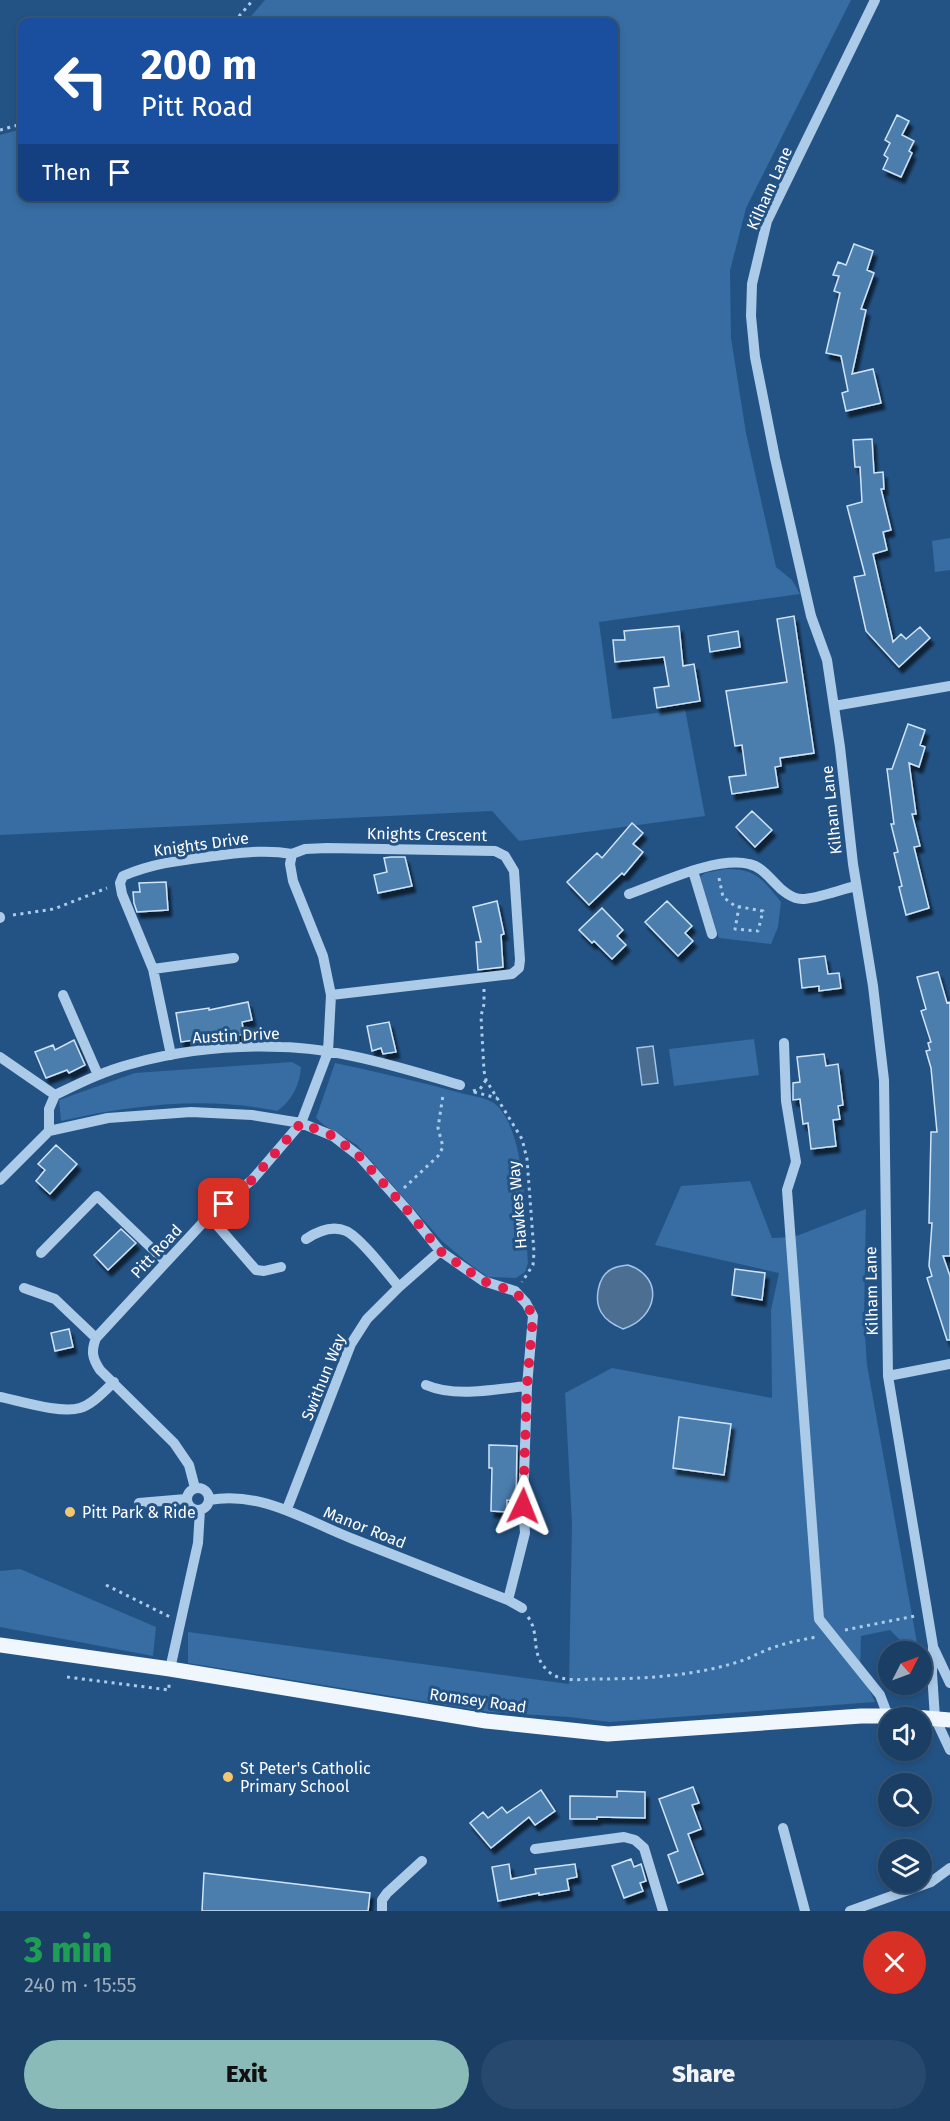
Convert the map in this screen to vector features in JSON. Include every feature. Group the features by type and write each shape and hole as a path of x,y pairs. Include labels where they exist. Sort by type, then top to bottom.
{"main road":[{"name":"Romsey Road","path":"2,1645 170,1669 486,1721 608,1734 878,1716"}],"street":[{"name":"Kilham Lane","path":"875,0 767,221 752,284 751,316 755,357 811,616 827,660 834,706 856,886 873,986 884,1080 888,1376 926,1614 933,1646 950,1683"},
{"path":"834,706 950,686"},
{"name":"Knights Crescent","path":"292,854 305,849 327,848 495,850 505,856 514,871 520,960 519,968 512,974 331,995"},
{"name":"Knights Drive","path":"120,883 123,876 171,861 274,850 292,854"},
{"name":"Pitt Road","path":"96,1338 209,1216 253,1179 301,1123 328,1052 331,995 323,956 293,881 290,864 292,854"},
{"path":"629,894 716,864 749,863 759,867 790,896 801,899 856,886"},
{"path":"693,871 712,934"},
{"path":"120,883 122,894 153,969 171,1055"},
{"path":"153,969 234,958"},
{"path":"63,995 98,1075"},
{"path":"784,1042 786,1101 795,1162 787,1190 819,1619 880,1695 885,1707"},
{"name":"Austin Drive","path":"55,1095 98,1075 131,1064 171,1055 222,1049 282,1047 328,1052 405,1069 460,1085"},
{"path":"0,1057 55,1095 49,1109 49,1131"},
{"path":"0,1180 49,1131 108,1118 191,1112 252,1115 301,1123 333,1136 359,1156 440,1251 483,1281 515,1292 526,1303 533,1316 527,1386 523,1506 525,1533 508,1600"},
{"path":"41,1253 97,1196 166,1262"},
{"path":"209,1216 256,1270 264,1271 281,1267"},
{"path":"306,1239 322,1230 346,1231 358,1241 399,1287"},
{"name":"Swithun Way","path":"288,1509 351,1344 367,1319 440,1251"},
{"path":"24,1288 55,1299 96,1338 93,1348 94,1361 100,1370 174,1443 189,1465 195,1488"},
{"path":"888,1376 950,1364"},
{"path":"0,1397 54,1408 79,1408 94,1400 114,1382"},
{"path":"426,1385 438,1390 467,1391 527,1386"},
{"path":"195,1488 205,1490 209,1500 200,1510 192,1509 186,1499 189,1492 195,1488"},
{"name":"Manor Road","path":"209,1500 228,1496 254,1499 288,1509 323,1527 508,1600 522,1608"},
{"path":"139,1503 186,1499"},
{"path":"170,1669 198,1543 200,1510"},
{"name":"Kilham Lane","path":"933,1646 932,1673 942,1719"},
{"path":"942,1719 950,1750"},
{"path":"783,1828 805,1911"},
{"path":"535,1849 624,1837 635,1840 644,1848 663,1911"},
{"path":"382,1911 382,1900 387,1893 422,1861"},
{"path":"850,1911 931,1882 950,1868"}],"path":[{"path":"237,18 253,0"},
{"path":"0,130 18,125"},
{"path":"716,864 723,897 735,906 764,911 758,931 735,929 740,907"},
{"path":"0,918 54,909 120,883"},
{"name":"Hawkes Way","path":"483,978 484,1004 481,1017 486,1080 522,1139 527,1159 533,1265 515,1292"},
{"path":"394,1196 438,1156 442,1147 438,1128 446,1081"},
{"path":"473,1091 498,1099"},
{"path":"106,1585 179,1621"},
{"path":"522,1608 534,1626 536,1651 542,1663 550,1673 562,1680 641,1679 701,1670 741,1661 775,1647 926,1614"},
{"path":"67,1677 169,1690 170,1669"}],"shaded area":[{"path":"265,0 851,0 746,208 730,271 731,338 746,433 776,567 792,580 800,594 599,622 612,719 685,709 705,816 519,841 492,811 0,835 0,135 18,130 18,201 618,201 618,18 249,18"},
{"path":"950,538 950,570 935,572 932,541"},
{"path":"725,869 752,873 769,887 781,902 778,927 771,944 719,938 700,877 705,873"},
{"path":"754,1039 759,1075 674,1086 669,1049"},
{"path":"653,1046 658,1083 642,1085 637,1048"},
{"path":"292,1062 301,1067 299,1080 291,1097 277,1111 223,1104 169,1104 61,1121 59,1100 135,1073"},
{"path":"335,1063 400,1077 488,1100 495,1104 505,1117 513,1134 519,1155 528,1263 525,1272 516,1278 488,1277 468,1263 442,1241 357,1145 316,1118"},
{"path":"750,1181 772,1238 794,1237 866,1209 864,1321 867,1365 917,1641 901,1641 890,1630 861,1636 860,1670 875,1702 610,1722 489,1712 188,1663 188,1632 569,1684 572,1524 565,1393 612,1368 772,1398 771,1310 779,1273 655,1245 681,1186"},
{"path":"628,1265 640,1271 648,1279 653,1297 644,1316 635,1324 623,1329 603,1315 599,1307 598,1289 606,1273 614,1268"},
{"path":"20,1569 156,1627 153,1656 0,1627 0,1571"}],"building":[{"path":"897,115 909,121 902,135 914,141 909,151 912,153 901,177 883,169 888,158 884,155 890,143 885,140"},
{"path":"854,244 873,251 867,270 874,273 861,309 866,310 852,374 873,369 881,403 846,411 842,393 848,391 841,356 826,353 840,293 834,291 839,276 833,275 838,262 846,265"},
{"path":"872,439 874,473 883,472 884,489 881,489 891,530 883,532 887,550 873,554 893,642 901,634 906,639 920,627 930,638 899,667 866,631 854,577 865,575 847,506 862,502 860,467 855,467 853,440"},
{"path":"794,616 814,753 780,758 781,766 775,767 778,787 732,794 729,777 746,775 742,745 735,746 726,691 787,682 777,619"},
{"path":"679,626 683,666 694,664 700,701 657,708 654,688 669,686 664,657 615,662 613,640 625,640 624,631"},
{"path":"738,631 740,647 710,652 708,636"},
{"path":"908,724 925,730 920,745 925,747 919,767 909,763 916,814 912,814 920,846 914,847 929,908 906,915 894,853 898,852 891,824 894,824 887,769 892,769"},
{"path":"752,811 772,830 755,847 736,827"},
{"path":"632,823 643,833 633,844 643,852 624,875 622,873 589,905 567,882 597,853 602,858"},
{"path":"405,857 412,886 378,893 374,875 387,872 384,858"},
{"path":"166,882 168,910 137,912 133,892 140,892 139,883"},
{"path":"497,901 504,934 501,935 503,967 478,970 476,942 481,942 473,907"},
{"path":"667,901 692,926 685,933 693,941 678,956 645,922"},
{"path":"602,908 623,930 617,936 626,945 612,959 579,930"},
{"path":"825,956 828,974 839,973 841,988 819,991 819,986 802,988 799,959"},
{"path":"938,972 947,1003 950,1002 950,1256 943,1256 950,1276 950,1340 947,1340 927,1278 932,1276 929,1266 932,1223 929,1223 931,1132 937,1132 931,1068 926,1051 930,1050 928,1043 931,1042 921,1011 926,1009 917,977"},
{"path":"248,1002 252,1020 242,1022 244,1034 220,1039 220,1036 181,1042 176,1013 209,1008 209,1010"},
{"path":"389,1022 396,1052 383,1054 381,1048 372,1051 367,1026"},
{"path":"74,1040 85,1065 69,1073 67,1070 46,1078 35,1052 53,1045 55,1050"},
{"path":"824,1054 826,1066 838,1064 843,1105 838,1106 840,1119 833,1120 836,1146 811,1149 808,1123 803,1124 800,1099 793,1100 793,1083 800,1082 797,1057"},
{"path":"56,1145 77,1164 50,1194 36,1181 45,1170 38,1164"},
{"path":"121,1229 136,1243 108,1270 94,1255"},
{"path":"735,1269 765,1273 762,1300 732,1295"},
{"path":"69,1329 73,1347 55,1351 51,1333"},
{"path":"679,1417 731,1424 724,1475 673,1468"},
{"path":"489,1445 517,1446 516,1501 507,1500 507,1512 491,1511 492,1468 489,1468"},
{"path":"693,1787 699,1803 692,1805 701,1829 688,1834 703,1874 678,1883 668,1855 678,1851 659,1799"},
{"path":"541,1790 555,1811 535,1825 529,1817 491,1848 470,1823 483,1812 488,1818 502,1807 507,1813"},
{"path":"617,1791 645,1792 645,1818 570,1819 570,1796 617,1797"},
{"path":"631,1859 634,1867 641,1864 646,1881 640,1883 643,1891 624,1898 612,1866"},
{"path":"509,1864 511,1879 536,1874 535,1869 575,1864 577,1877 567,1879 569,1890 498,1901 492,1867"},
{"path":"204,1873 370,1893 368,1911 202,1911"}],"place":[{"name":"Pitt Park & Ride","path":"70,1512"},
{"name":"St Peter's Catholic Primary School","path":"228,1777"}],"route":[{"path":"224,1204 253,1179 301,1123 333,1136 359,1156 440,1251 483,1281 515,1292 526,1303 533,1316 527,1386 523,1506"}]}
